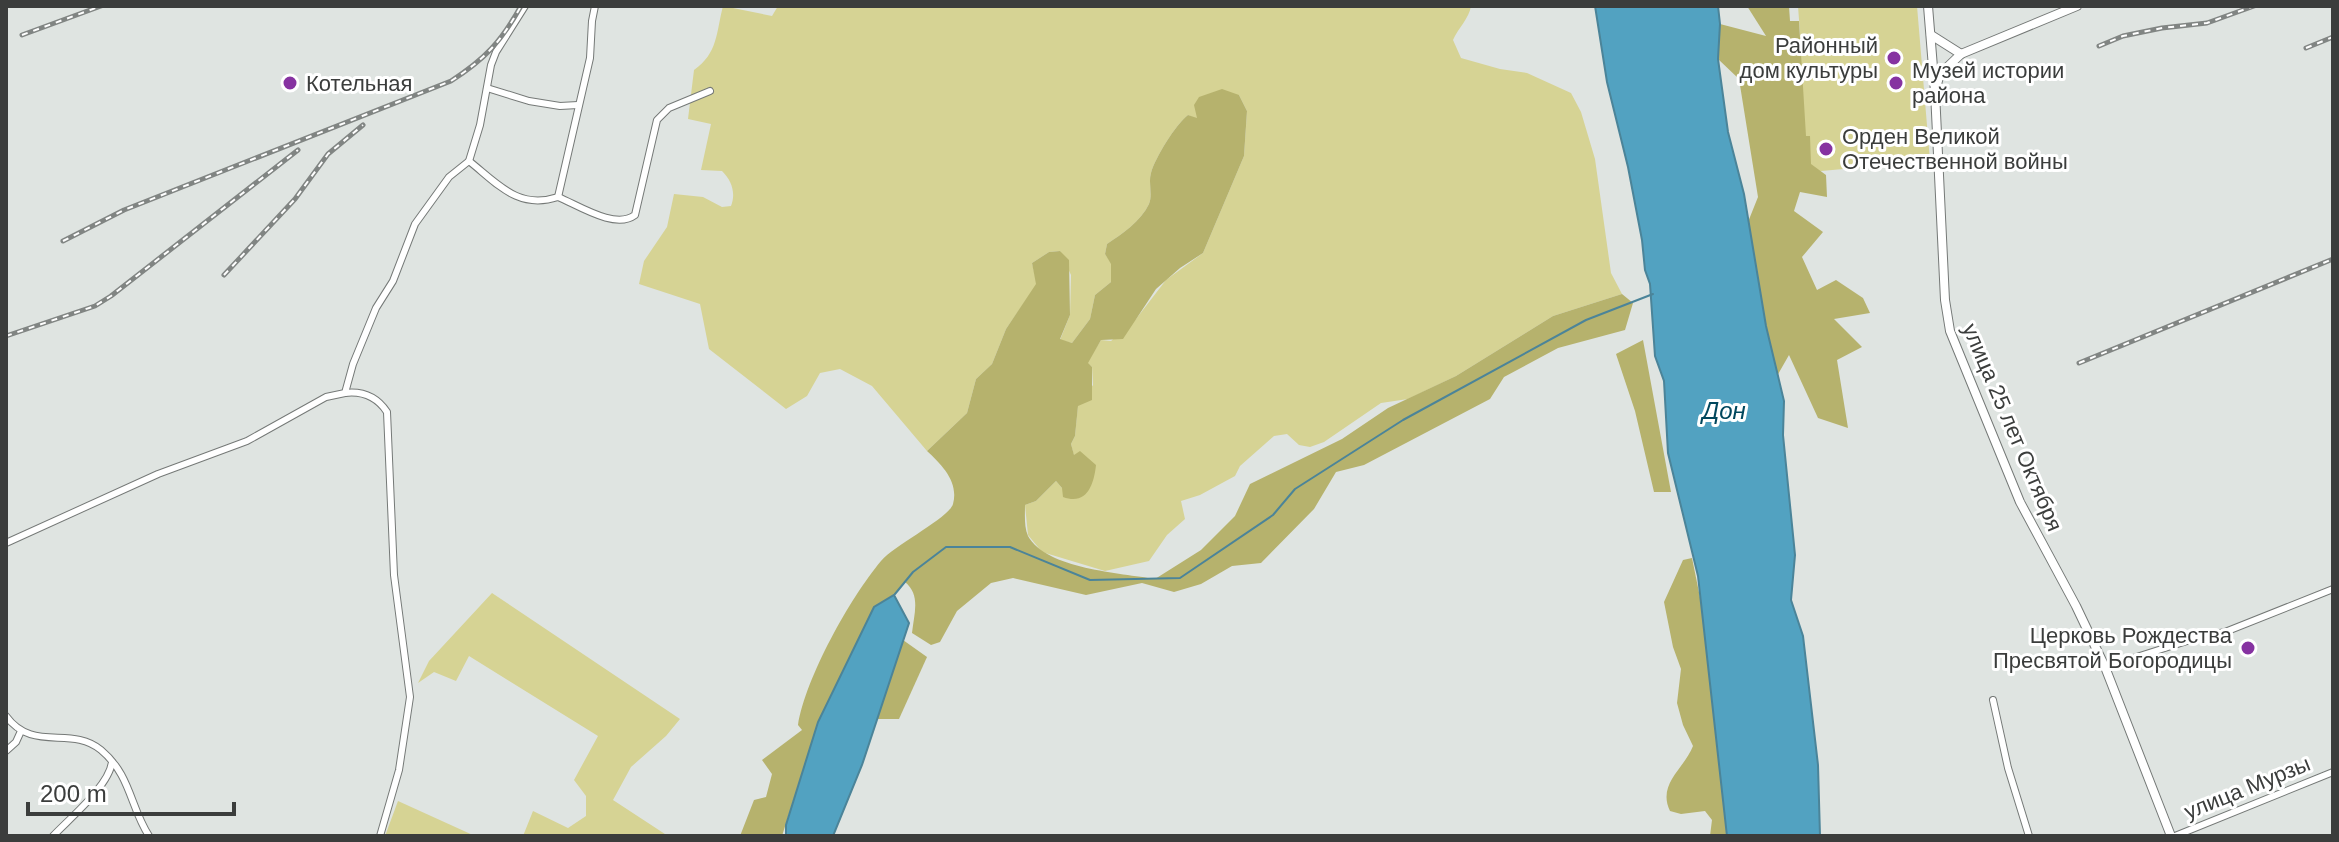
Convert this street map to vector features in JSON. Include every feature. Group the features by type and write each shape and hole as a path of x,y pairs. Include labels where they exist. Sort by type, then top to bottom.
{"street":[{"path":"345,393 353,364 376,308 393,281 415,224 449,177 469,161 496,52 525,6"},
{"path":"558,197 590,58 595,6"},
{"name":"улица 25 лет Октября","path":"1928,6 1945,300 1950,331 2020,502 2105,667 2173,836"},
{"path":"1935,92 1940,74 1961,54 2077,6"},
{"path":"1931,35 1961,54"},
{"path":"487,88 529,101 560,106 578,105"},
{"path":"469,161 509,193 525,200 542,202 558,197 605,217 629,220 635,215 657,120 669,108 710,91"},
{"path":"6,543 158,474 247,441 326,397 360,392 367,395 387,412 394,575 410,697 399,770 380,836"},
{"path":"2105,667 2225,632 2333,589"},
{"path":"1993,700 2008,768 2029,836"},
{"path":"6,716 21,731 37,738 90,742 112,762 130,789 149,836"},
{"path":"6,751 16,742 21,731"},
{"path":"53,836 103,784 111,773 112,762"},
{"name":"улица Мурзы","path":"2173,836 2333,772"}],"shaded area":[{"path":"723,6 772,16 778,6 1471,6 1453,40 1461,58 1527,73 1571,93 1581,112 1595,159 1611,273 1622,294 1553,316 1456,376 1408,399 1381,403 1324,442 1310,447 1299,445 1287,434 1274,436 1240,466 1235,476 1200,495 1181,501 1185,519 1167,535 1149,561 1105,571 1042,552 1028,535 1025,505 1036,501 1056,481 1062,488 1074,456 1071,444 1075,436 1078,405 1093,385 1092,367 1087,363 1101,340 1111,341 1136,319 1166,280 1203,253 1244,156 1247,111 1239,95 1197,119 1188,115 1172,133 1151,173 1150,200 1146,210 1131,227 1107,244 1105,254 1111,263 1111,282 1095,295 1090,319 1072,343 1060,340 1070,315 1071,275 1060,251 1049,252 1032,263 1037,284 1006,329 992,364 976,379 967,413 927,451 872,386 840,369 820,373 807,396 786,409 709,349 700,304 639,284 644,261 667,227 674,194 703,197 722,207 731,206 732,187 722,171 701,170 711,124 688,119 694,70 712,49"},
{"path":"1747,6 1789,6 1790,21 1799,21 1806,136 1810,136 1811,164 1826,175 1827,197 1800,192 1794,211 1823,232 1802,257 1817,290 1836,280 1863,298 1870,313 1834,319 1862,347 1837,360 1848,428 1818,418 1789,355 1777,376 1748,222 1758,197 1739,79 1718,59 1720,24 1766,36"},
{"path":"1798,6 1917,6 1930,161 1766,176 1749,52 1801,47"},
{"path":"1222,89 1239,95 1247,111 1244,156 1203,253 1156,289 1123,339 1101,340 1088,363 1092,367 1092,400 1078,406 1075,436 1071,444 1074,455 1080,451 1096,465 1091,486 1083,496 1071,499 1063,497 1062,488 1056,481 1036,501 1025,505 1028,536 1051,556 1086,568 1155,579 1201,550 1235,516 1250,484 1342,439 1388,408 1456,376 1553,316 1622,294 1633,303 1625,330 1558,348 1504,377 1490,399 1364,465 1336,472 1314,509 1261,563 1232,566 1201,584 1174,592 1142,583 1086,595 1013,578 991,583 957,611 940,642 931,645 912,633 915,599 905,582 894,595 874,607 818,722 782,836 740,836 754,800 766,797 772,774 762,760 802,730 798,725 810,684 856,595 881,561 942,516 953,504 951,481 927,451 967,413 976,379 992,364 1006,329 1036,284 1032,263 1049,252 1060,251 1069,260 1070,315 1060,339 1072,343 1090,319 1095,295 1111,282 1111,264 1105,254 1107,244 1136,221 1149,204 1151,173 1161,150 1188,115 1197,118 1194,105 1199,97"},
{"path":"1643,340 1671,492 1654,492 1635,411 1616,354"},
{"path":"1692,558 1704,617 1727,836 1710,836 1712,820 1705,811 1681,814 1670,811 1667,801 1669,785 1693,746 1677,703 1681,669 1664,602 1683,560"},
{"path":"492,593 680,719 631,767 613,800 668,836 523,836 533,811 568,828 586,816 586,796 574,780 598,736 469,656 456,681 434,672 418,683 429,661"},
{"path":"903,640 927,657 899,719 877,719"},
{"path":"398,801 475,836 385,836"}],"water":[{"name":"Дон","path":"1595,6 1718,6 1718,59 1728,132 1744,194 1766,326 1784,401 1783,435 1795,555 1791,600 1803,636 1818,765 1820,836 1727,836 1698,576 1668,453 1664,381 1655,356 1650,284 1628,167 1607,82"},
{"path":"894,595 909,623 862,765 833,836 786,836 786,825 818,722 874,607"}],"waterway":[{"path":"895,594 913,572 946,547 1010,547 1090,580 1180,578 1273,515 1295,489 1403,420 1586,320 1653,294"}],"railway":[{"path":"22,35 101,6"},
{"path":"63,241 124,210 451,81 491,49 521,6"},
{"path":"2099,46 2123,36 2207,23 2254,6"},
{"path":"2306,48 2333,37"},
{"path":"224,275 295,199 328,154 363,125"},
{"path":"6,336 95,306 111,296 298,150"},
{"path":"2079,363 2333,259"}],"place":[{"name":"Районный дом культуры","path":"1894,58"},
{"name":"Котельная","path":"290,83"},
{"name":"Музей истории района","path":"1896,83"},
{"name":"Орден Великой Отечественной войны","path":"1826,149"},
{"name":"Церковь Рождества Пресвятой Богородицы","path":"2248,648"}]}
